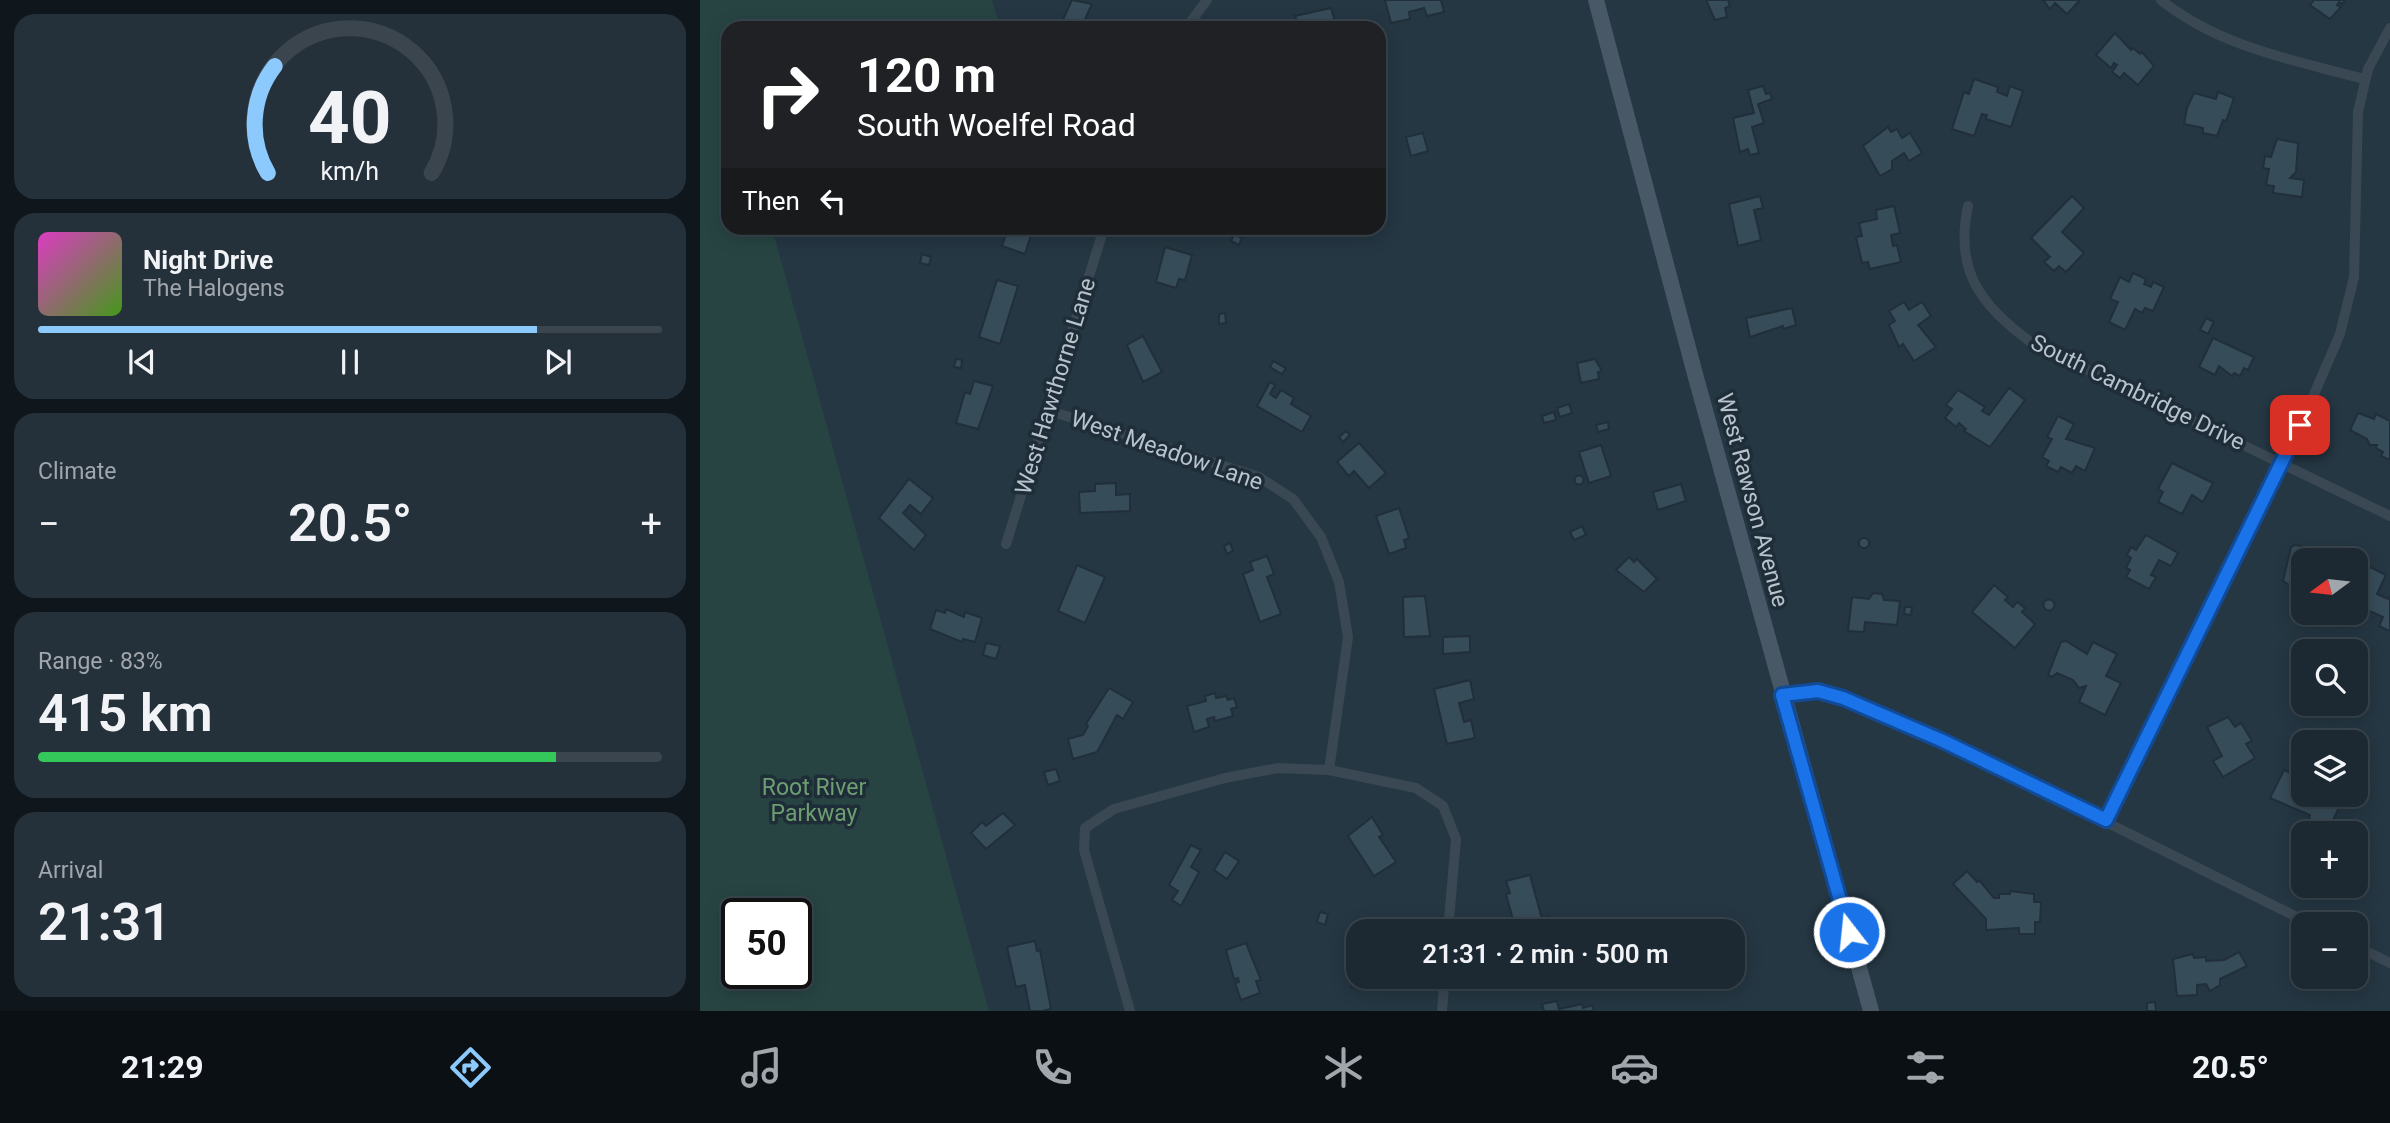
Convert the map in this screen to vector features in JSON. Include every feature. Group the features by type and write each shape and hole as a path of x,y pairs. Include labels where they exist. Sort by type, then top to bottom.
{"main road":[{"name":"West Rawson Avenue","path":"1596,0 1782,695 1871,1011"}],"street":[{"path":"1191,21 1207,0"},
{"path":"2161,0 2189,22 2230,42 2364,79"},
{"path":"2106,820 2282,463 2340,334 2354,277 2358,112 2364,79 2390,28"},
{"name":"South Cambridge Drive","path":"1968,206 1962,234 1966,266 1984,299 2015,331 2032,343 2390,516"},
{"name":"West Hawthorne Lane","path":"1006,544 1102,235"},
{"name":"West Meadow Lane","path":"1047,410 1259,477 1293,499 1321,537 1339,582 1348,637 1329,770"},
{"path":"1782,695 1818,691 1843,698 1943,741 2291,914"},
{"path":"1130,1011 1084,850 1085,828 1114,809 1224,778 1278,768 1329,770 1416,788 1443,806 1457,839 1449,919"},
{"path":"2368,952 2390,963"},
{"path":"1441,1011 1443,989"}],"green space":[{"name":"Root River Parkway","path":"700,0 992,0 998,21 721,21 721,235 774,235 989,1011 700,1011"}],"building":[{"path":"1072,0 1092,4 1084,21 1062,21"},
{"path":"1385,0 1441,0 1444,12 1427,16 1424,8 1409,12 1410,19 1391,23"},
{"path":"1706,0 1728,0 1730,6 1725,8 1727,17 1715,20"},
{"path":"2043,0 2080,0 2067,14 2055,3 2050,9"},
{"path":"2314,0 2345,0 2343,4 2339,2 2337,5 2341,7 2330,19 2310,5"},
{"path":"1331,8 1335,21 1297,21 1295,16"},
{"path":"2115,33 2131,50 2133,48 2140,54 2142,52 2154,66 2138,85 2124,73 2120,78 2112,72 2117,65 2114,63 2111,68 2096,55"},
{"path":"1974,79 1998,87 1997,92 2007,96 2010,86 2023,91 2011,127 1986,119 1987,115 1982,114 1974,136 1952,129 1964,92 1969,94"},
{"path":"1763,86 1772,99 1758,104 1764,123 1752,127 1759,153 1750,155 1748,149 1740,152 1733,118 1754,113 1748,90"},
{"path":"2218,92 2234,98 2217,136 2203,133 2203,128 2184,124 2194,93 2216,99"},
{"path":"1888,127 1891,132 1897,129 1902,138 1910,133 1922,153 1909,161 1904,153 1892,161 1892,169 1880,176 1863,146"},
{"path":"1423,133 1428,151 1411,156 1406,137"},
{"path":"2277,139 2298,143 2296,172 2290,178 2304,180 2302,197 2273,193 2274,186 2266,185 2269,169 2263,168 2265,156 2271,157"},
{"path":"1760,196 1763,208 1754,210 1761,240 1738,246 1729,204"},
{"path":"2072,196 2084,208 2062,232 2084,253 2066,272 2059,266 2054,271 2044,262 2050,257 2031,238"},
{"path":"1894,206 1900,233 1891,235 1893,246 1897,245 1901,262 1870,269 1868,262 1862,263 1856,237 1862,236 1859,223 1877,219 1876,210"},
{"path":"1006,235 1031,235 1025,254 1002,246"},
{"path":"1234,235 1242,238 1239,245 1231,241"},
{"path":"1165,247 1192,255 1185,280 1179,279 1176,288 1156,282"},
{"path":"922,254 931,257 929,265 920,263"},
{"path":"2133,273 2146,279 2144,284 2151,287 2153,282 2164,287 2153,311 2145,308 2142,313 2135,309 2125,330 2109,322 2118,302 2110,299 2120,277 2129,282"},
{"path":"997,280 1018,286 1000,344 979,337"},
{"path":"1904,302 1909,310 1922,302 1931,316 1918,325 1936,347 1914,361 1903,344 1899,347 1889,325 1895,321 1889,311"},
{"path":"1792,308 1796,325 1783,329 1783,326 1750,337 1746,318"},
{"path":"1225,313 1226,323 1219,324 1219,314"},
{"path":"2206,318 2214,322 2208,334 2200,330"},
{"path":"1143,336 1162,372 1143,382 1127,345"},
{"path":"2213,338 2254,357 2248,370 2244,368 2240,376 2234,373 2232,376 2219,366 2215,375 2199,367"},
{"path":"956,359 962,360 961,368 954,367"},
{"path":"1595,359 1602,371 1598,372 1599,379 1581,383 1577,363"},
{"path":"1273,361 1286,368 1282,374 1270,367"},
{"path":"974,381 993,386 978,429 956,423 965,392 970,394"},
{"path":"1270,382 1275,385 1270,394 1276,398 1281,390 1294,398 1291,404 1311,416 1302,432 1257,406"},
{"path":"2009,388 2025,400 1990,447 1964,431 1966,429 1959,423 1956,427 1945,418 1952,409 1946,405 1958,390 1985,407 1982,411 1989,415"},
{"path":"1569,404 1572,413 1560,417 1557,408"},
{"path":"1554,412 1556,420 1544,423 1542,416"},
{"path":"2358,413 2374,419 2376,414 2390,421 2390,460 2381,456 2383,452 2376,448 2377,445 2370,445 2367,439 2350,430"},
{"path":"2058,416 2074,424 2066,439 2095,448 2085,471 2076,466 2072,473 2061,467 2058,472 2046,466 2049,461 2042,457 2052,439 2047,437"},
{"path":"1608,422 1609,429 1598,432 1596,425"},
{"path":"1346,431 1350,435 1343,442 1339,437"},
{"path":"1359,443 1386,473 1369,488 1354,471 1349,476 1337,462"},
{"path":"1601,445 1611,476 1589,483 1579,452"},
{"path":"2172,463 2213,483 2203,502 2192,495 2182,514 2158,502 2163,492 2158,489"},
{"path":"1579,475 1584,480 1579,485 1574,480"},
{"path":"909,479 933,498 921,514 910,505 903,513 926,535 914,550 879,518"},
{"path":"1116,483 1116,495 1130,494 1130,511 1080,513 1079,492 1095,491 1095,484"},
{"path":"1681,484 1686,501 1658,510 1653,492"},
{"path":"1399,508 1409,538 1404,540 1406,548 1389,554 1376,516"},
{"path":"1582,526 1586,535 1574,540 1570,532"},
{"path":"2146,535 2178,553 2171,566 2159,560 2151,575 2156,577 2149,589 2126,577 2130,570 2126,568 2131,558 2127,555 2131,547 2136,550"},
{"path":"1864,538 1869,543 1864,548 1859,543"},
{"path":"1230,543 1233,551 1227,554 1224,546"},
{"path":"2301,546 2291,548 2291,586 2283,581 2291,547"},
{"path":"1267,556 1274,574 1267,577 1281,614 1260,622 1243,574 1253,570 1250,562"},
{"path":"1629,557 1634,562 1637,559 1657,579 1644,592 1616,570"},
{"path":"1077,565 1105,577 1085,623 1058,611"},
{"path":"2370,567 2386,575 2377,594 2388,599 2390,596 2390,631 2379,626 2383,617 2368,610"},
{"path":"1994,585 2008,597 2005,600 2013,607 2017,602 2025,608 2022,612 2035,624 2015,648 1972,612"},
{"path":"1873,593 1882,594 1884,600 1900,601 1897,625 1865,622 1864,632 1848,631 1852,597 1869,599"},
{"path":"1425,596 1430,636 1404,637 1403,597"},
{"path":"2049,600 2053,601 2053,609 2049,610 2045,609 2044,605 2045,601"},
{"path":"1905,607 1912,607 1911,615 1904,614"},
{"path":"946,609 964,617 965,612 982,618 975,642 963,639 962,642 930,629 936,610 945,613"},
{"path":"1470,636 1470,652 1443,654 1443,637"},
{"path":"2066,641 2087,654 2093,642 2117,654 2106,676 2121,683 2105,715 2079,702 2086,686 2079,688 2073,680 2057,673 2052,677 2048,675 2061,642"},
{"path":"986,643 1000,646 996,659 983,655"},
{"path":"1470,680 1474,699 1459,703 1464,722 1471,720 1475,738 1447,744 1434,689"},
{"path":"1109,688 1133,702 1123,719 1117,715 1097,752 1073,759 1068,739 1083,735 1088,726 1086,724"},
{"path":"1215,693 1216,698 1234,698 1237,707 1231,709 1233,716 1215,721 1214,717 1207,719 1209,727 1194,732 1187,706 1206,701 1205,696"},
{"path":"2228,717 2235,727 2241,723 2252,741 2246,744 2255,758 2223,777 2213,761 2222,756 2207,727"},
{"path":"1056,769 1060,781 1048,785 1044,772"},
{"path":"2284,770 2291,773 2291,807 2270,798"},
{"path":"2291,807 2340,807 2332,821 2313,821 2309,819 2310,815"},
{"path":"1003,813 1015,825 986,849 971,833 982,822 986,826"},
{"path":"1372,817 1383,835 1379,837 1396,862 1374,876 1348,836"},
{"path":"1191,845 1201,850 1191,867 1199,872 1181,906 1172,900 1178,891 1169,885"},
{"path":"1225,852 1239,861 1227,879 1214,870"},
{"path":"1967,871 1977,882 1979,880 1994,898 1999,898 1999,894 2010,894 2010,891 2034,894 2034,902 2041,902 2040,922 2035,922 2035,934 2019,934 2019,928 1986,930 1986,919 1953,884"},
{"path":"1530,875 1542,919 1513,919 1506,894 1510,893 1506,881"},
{"path":"1320,912 1328,914 1325,925 1317,922"},
{"path":"1035,941 1037,951 1040,950 1051,1009 1042,1011 1030,1011 1025,985 1016,987 1007,947"},
{"path":"1246,943 1261,980 1256,981 1260,993 1241,1000 1235,983 1239,982 1238,978 1234,979 1226,950"},
{"path":"2239,952 2247,966 2220,979 2220,985 2210,991 2206,984 2197,985 2197,995 2177,996 2173,959 2193,954 2194,958 2206,957 2206,961 2224,960"},
{"path":"1557,1001 1559,1009 1582,1004 1583,1008 1592,1005 1594,1011 1544,1011 1542,1004"},
{"path":"2155,1002 2156,1011 2147,1011 2147,1003"}],"route":[{"path":"1849,932 1782,695 1818,691 1843,698 1943,741 2106,820 2300,425"}]}
